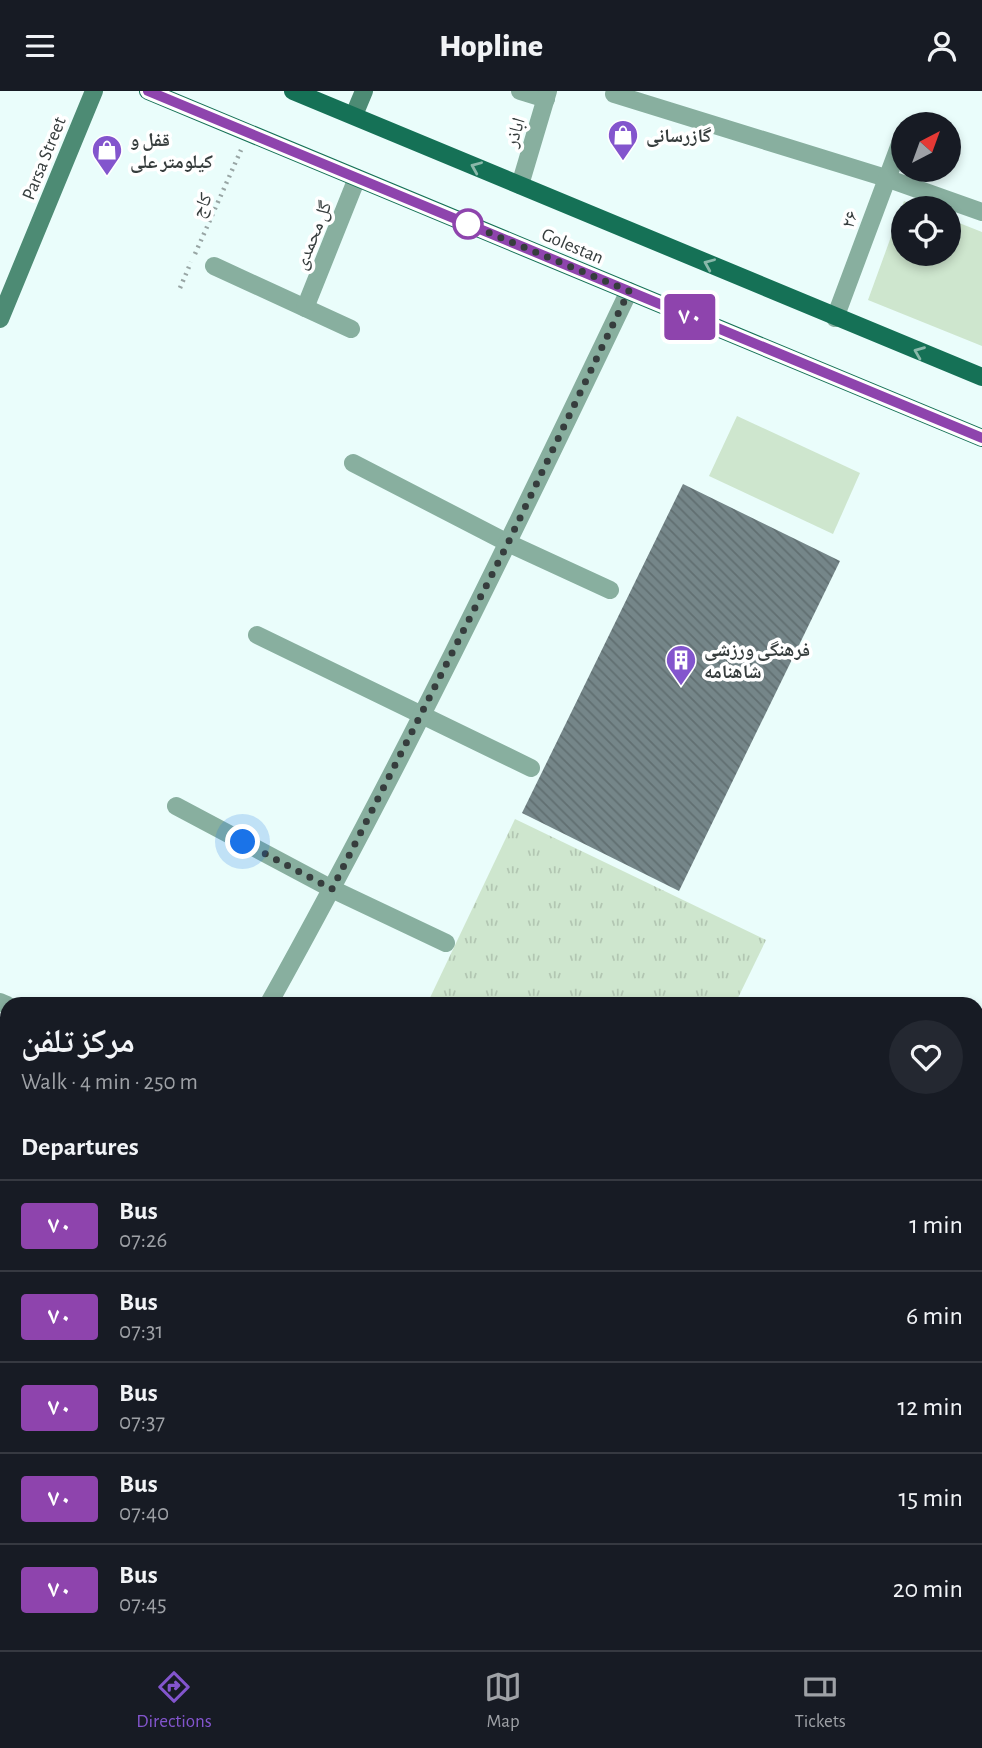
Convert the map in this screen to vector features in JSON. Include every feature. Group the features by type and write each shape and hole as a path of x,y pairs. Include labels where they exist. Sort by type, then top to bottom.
{"main road":[{"name":"Golestan","path":"148,91 982,438"},
{"name":"Golestan","path":"293,91 982,377"}],"street":[{"name":"Parsa Street","path":"0,319 4,297 94,91"},
{"path":"354,115 364,91"},
{"path":"520,91 547,95"},
{"path":"615,91 614,95 886,178 982,212"},
{"name":"اباذر","path":"520,185 547,95"},
{"name":"۲۶","path":"835,317 891,166"},
{"name":"گل محمدی","path":"305,308 357,178"},
{"path":"214,266 351,329"},
{"path":"272,997 332,889 508,543 629,291"},
{"path":"353,463 508,543 610,590"},
{"path":"257,635 531,768"},
{"path":"176,806 332,889 446,943"}],"path":[{"name":"کاج","path":"180,288 248,133"}],"green space":[{"path":"961,224 982,232 982,346 868,300 891,237 891,266 961,266"},
{"path":"737,416 860,473 833,534 709,476"},
{"path":"515,819 766,940 738,997 430,997"}],"building":[{"name":"فرهنگی ورزشی شاهنامه","path":"683,484 840,561 679,891 522,813"}],"bus line":[{"name":"۷۰","path":"148,91 982,438"}],"place":[{"name":"گازرسانی","path":"623,162"},
{"name":"قفل و کیلومتر علی","path":"107,177"},
{"name":"فرهنگی ورزشی شاهنامه","path":"681,687"}],"route":[{"path":"243,842 332,889 508,543 629,291 456,219 468,224"}]}
